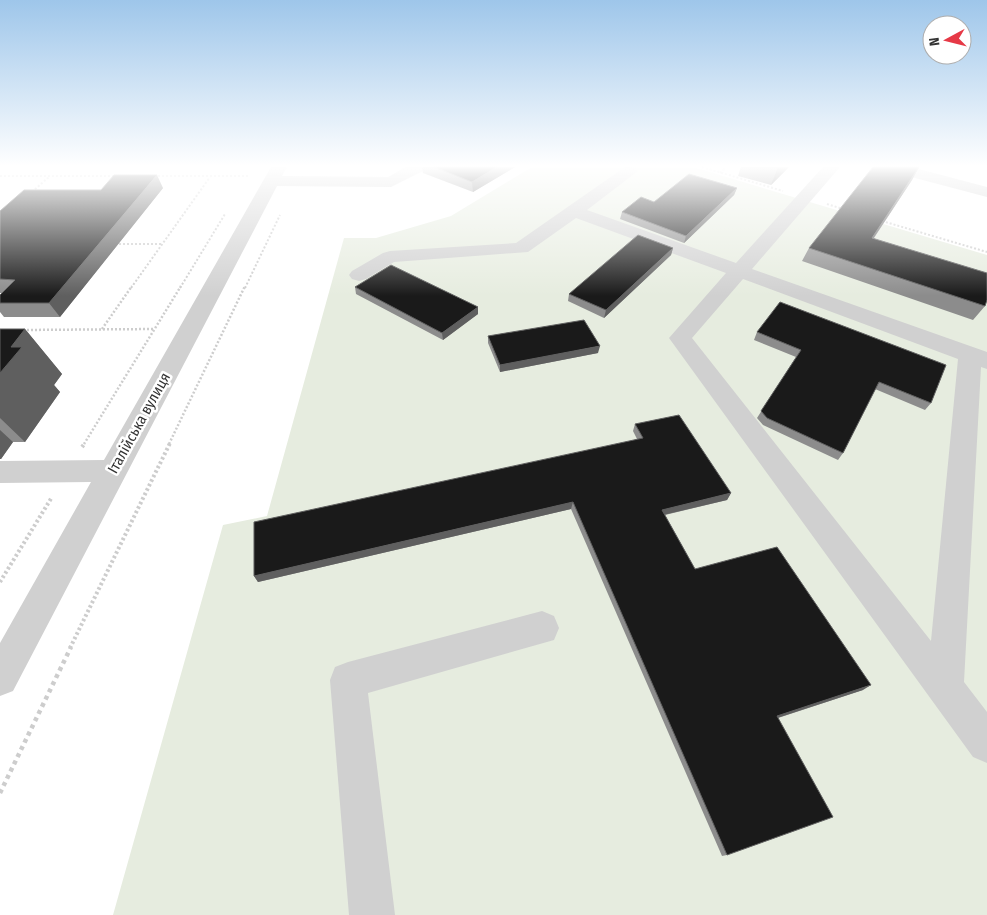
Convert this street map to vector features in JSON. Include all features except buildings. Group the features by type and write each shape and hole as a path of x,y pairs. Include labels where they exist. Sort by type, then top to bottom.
{"street":[{"name":"Італійська вулиця","path":"0,678 113,471 251,210"},
{"path":"795,210 680,338 987,743"},
{"path":"359,275 390,257 522,248 574,211 979,358 945,688"},
{"path":"0,472 113,471"},
{"path":"372,915 348,680 542,628"}],"path":[{"path":"102,329 186,210"},
{"path":"0,582 227,210"},
{"path":"0,793 254,210"},
{"path":"882,221 987,252"},
{"path":"118,244 162,244"},
{"path":"18,330 155,329"}],"shaded area":[{"path":"461,210 836,210 987,255 987,915 113,915 223,525 267,516 344,238 376,238 451,216"}]}
